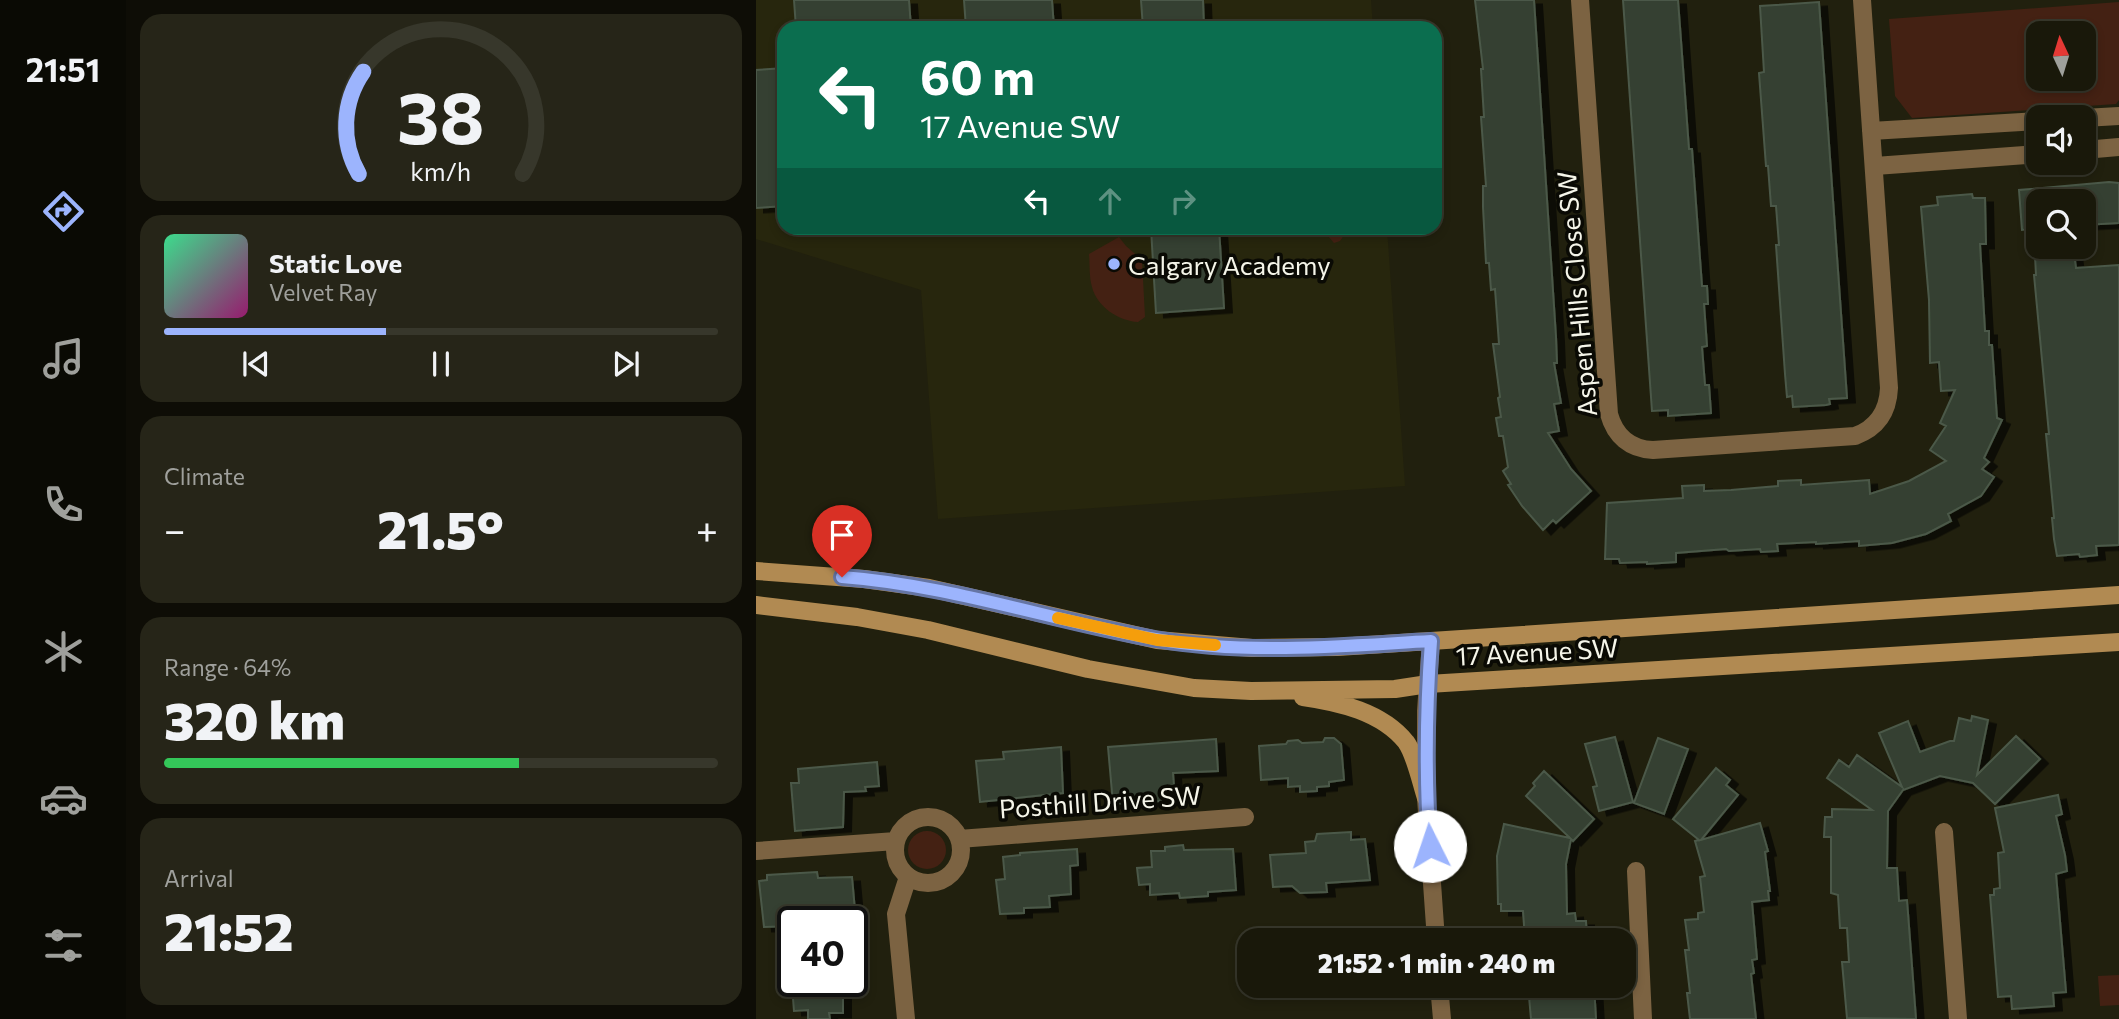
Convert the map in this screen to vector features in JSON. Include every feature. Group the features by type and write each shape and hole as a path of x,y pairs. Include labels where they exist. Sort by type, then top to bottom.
{"main road":[{"name":"17 Avenue SW","path":"756,571 864,579 929,588 1157,640 1252,648 1431,641 2119,595"},
{"name":"17 Avenue SW","path":"756,605 857,617 928,630 1088,669 1194,688 1251,691 1395,689 1428,684 2119,642"},
{"path":"1251,691 1313,698 1365,712 1383,722 1407,743 1426,798"}],"street":[{"name":"Aspen Hills Close SW","path":"1580,0 1609,414 1612,425 1626,442 1653,450 1855,436 1864,433 1880,420 1886,410 1889,388 1862,0"},
{"path":"2096,117 2119,116"},
{"path":"1871,131 2026,122"},
{"path":"2096,149 2119,147"},
{"path":"1875,166 2026,154"},
{"path":"1431,641 1426,798 1435,928"},
{"path":"927,817 947,823 959,839 960,860 948,877 928,884 908,877 896,861 896,841 908,824 927,817"},
{"name":"Posthill Drive SW","path":"959,839 1245,817"},
{"path":"1944,832 1958,1019"},
{"path":"756,851 896,841"},
{"path":"1636,872 1643,1019"},
{"path":"906,1019 896,914 908,877"},
{"path":"1440,998 1442,1019"}],"shaded area":[{"name":"Calgary Academy","path":"756,0 1371,0 1372,21 777,21 777,235 1387,235 1405,486 938,519 921,290 756,239"},
{"path":"2119,2 2119,100 2116,104 2026,105 2026,110 1912,118 1895,96 1889,19"},
{"path":"1344,235 1340,241 1334,243 1328,236"},
{"path":"1119,237 1142,260 1145,317 1138,322 1110,312 1099,301 1091,283 1089,254"},
{"path":"927,831 940,837 946,850 940,863 927,869 914,863 908,850 914,837"},
{"path":"2119,975 2119,1005 2100,1006 2098,976"}],"building":[{"path":"794,0 909,0 910,21 796,21"},
{"path":"964,0 1052,0 1054,21 966,21"},
{"path":"1141,0 1203,0 1204,21 1142,21"},
{"path":"1475,0 1534,0 1556,337 1557,363 1554,363 1561,403 1554,404 1559,431 1548,433 1571,469 1591,491 1556,523 1553,520 1543,530 1508,485 1511,484 1503,471 1508,467 1503,436 1499,436 1496,418 1501,417 1493,344 1499,344 1495,289 1491,290 1489,263 1486,263 1483,186 1486,186 1481,117 1484,117 1483,69"},
{"path":"1623,0 1678,0 1702,286 1707,286 1708,304 1704,304 1707,346 1702,347 1705,385 1709,385 1711,413 1668,416 1668,410 1652,411"},
{"path":"1819,2 1847,398 1829,399 1830,404 1826,405 1793,407 1792,396 1787,397 1785,374 1776,206 1771,206 1766,166 1759,73 1764,72 1760,6"},
{"path":"777,68 777,206 756,208 756,70"},
{"path":"2119,183 2119,223 2096,224 2096,189 2030,189"},
{"path":"2026,189 2026,230 2022,230 2019,190"},
{"path":"1972,194 1973,198 1985,198 1986,244 1980,244 1985,331 1989,331 1989,345 1992,345 1997,418 2002,420 1984,458 1989,462 1982,469 1994,477 1981,496 1948,514 1951,521 1926,534 1892,543 1859,546 1859,541 1777,544 1778,551 1726,549 1676,553 1676,562 1647,564 1620,563 1619,559 1605,559 1607,503 1683,498 1682,486 1704,485 1704,491 1731,490 1778,486 1778,481 1801,480 1801,485 1869,480 1870,494 1909,481 1946,461 1930,450 1946,426 1940,423 1955,390 1941,391 1939,362 1930,363 1929,300 1921,207 1938,205 1937,197"},
{"path":"1151,235 1219,235 1224,308 1156,313"},
{"path":"2035,259 2075,259 2076,268 2119,265 2119,545 2096,546 2097,555 2057,556 2052,518 2046,434 2049,434"},
{"path":"1972,716 1988,720 1977,775 2016,736 2040,759 1995,804 1973,783 1940,776 1903,790 1888,811 1887,868 1897,868 1899,901 1907,900 1916,1019 1847,1018 1842,962 1849,962 1847,928 1840,928 1838,895 1831,893 1831,837 1824,837 1825,817 1832,817 1832,809 1872,810 1827,778 1839,760 1849,767 1857,755 1902,787 1879,733 1908,721 1920,752 1954,741 1959,718 1971,721"},
{"path":"1615,737 1633,802 1599,811 1593,787 1597,786 1585,744"},
{"path":"1325,738 1334,738 1341,744 1344,780 1329,782 1329,786 1317,787 1317,791 1300,792 1300,786 1288,787 1288,778 1261,780 1259,746 1286,744 1288,741 1298,740 1302,743 1323,742"},
{"path":"1658,738 1688,749 1664,814 1634,803"},
{"path":"1216,739 1218,771 1173,773 1175,800 1113,804 1108,747"},
{"path":"1061,747 1063,793 980,802 976,761 1004,759 1003,752"},
{"path":"877,762 879,786 865,787 866,791 844,792 843,827 795,831 791,783 799,783 798,769"},
{"path":"1716,768 1730,780 1726,785 1738,795 1701,840 1760,823 1768,851 1765,852 1769,900 1752,902 1757,959 1752,960 1754,973 1751,974 1756,1019 1690,1019 1685,950 1689,950 1685,920 1698,919 1698,913 1704,912 1700,877 1705,876 1695,841 1699,840 1673,819"},
{"path":"1544,771 1594,819 1573,841 1571,839 1566,864 1567,914 1575,913 1576,921 1586,921 1586,928 1524,928 1523,911 1501,911 1501,904 1498,904 1497,856 1504,824 1570,838 1526,796 1535,786 1533,783"},
{"path":"2058,795 2062,814 2056,816 2067,871 2056,874 2066,992 2053,993 2054,1006 2012,1009 2011,996 1998,997 1990,895 1994,895 1994,889 2000,888 1998,853 2004,852 1995,808"},
{"path":"1351,832 1351,840 1365,839 1370,880 1326,883 1327,892 1300,893 1292,886 1273,887 1270,855 1306,853 1305,842 1315,841 1317,834"},
{"path":"1183,845 1184,850 1233,849 1236,890 1180,898 1179,893 1150,895 1150,884 1139,885 1137,868 1152,867 1151,851 1165,851 1165,847"},
{"path":"1077,849 1078,865 1070,866 1071,894 1049,896 1050,907 1024,908 1024,913 1000,914 996,880 1005,879 1003,857 1020,853"},
{"path":"817,872 818,878 852,877 855,906 777,906 777,927 764,927 759,881 767,880 767,875"},
{"path":"793,997 843,997 843,1013 829,1013 830,1019 808,1019 808,1010 794,1011"},
{"path":"1529,998 1595,998 1596,1019 1531,1019"}],"slow traffic":[{"path":"1058,618 1157,640 1215,645"}],"place":[{"name":"Calgary Academy","path":"1114,264"}],"route":[{"path":"842,577 929,588 1157,640 1252,648 1337,647 1431,641 1426,711 1426,798 1430,846"}]}
